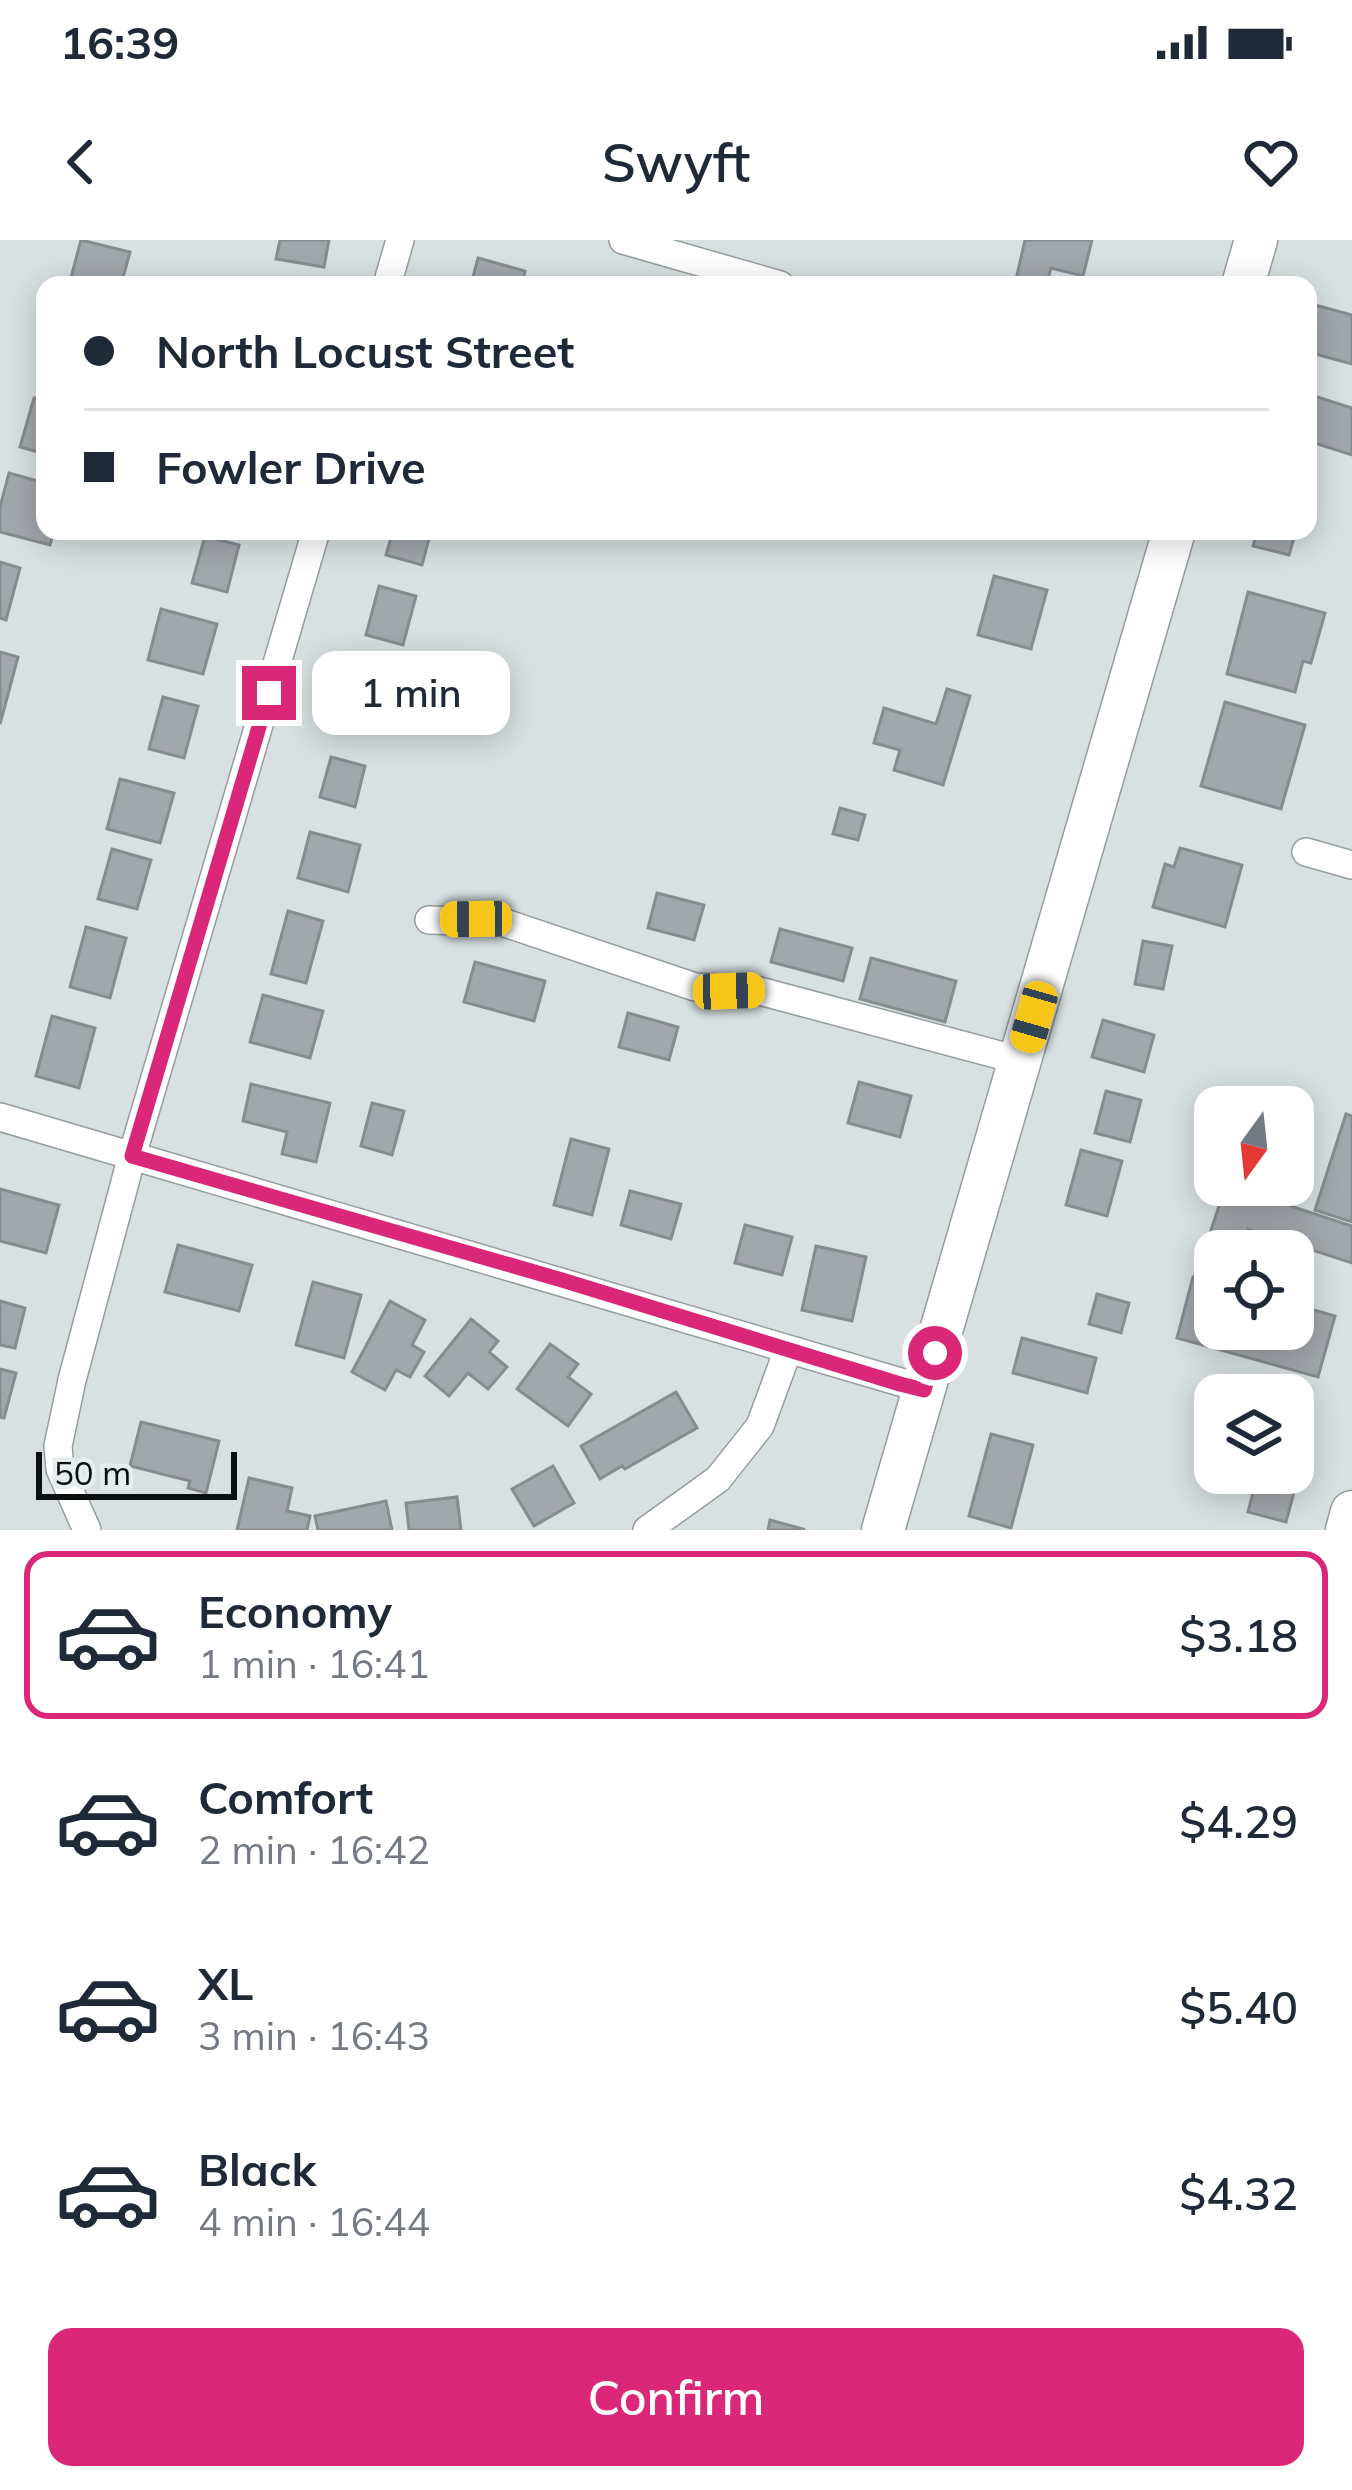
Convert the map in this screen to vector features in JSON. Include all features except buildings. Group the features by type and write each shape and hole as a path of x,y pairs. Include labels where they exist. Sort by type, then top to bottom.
{"main road":[{"path":"1246,276 1256,240"},
{"path":"883,1530 1171,540"},
{"path":"1347,1530 1352,1512"}],"street":[{"path":"390,276 400,240"},
{"path":"623,240 749,276"},
{"path":"87,1530 60,1469 58,1446 72,1380 132,1156 313,540"},
{"path":"1306,852 1352,866"},
{"path":"429,920 502,922 695,987 756,990 1022,1061"},
{"path":"0,1117 924,1390"},
{"path":"647,1530 718,1479 760,1426 788,1350"}],"route":[{"path":"269,693 132,1156 924,1390 935,1353"}]}
